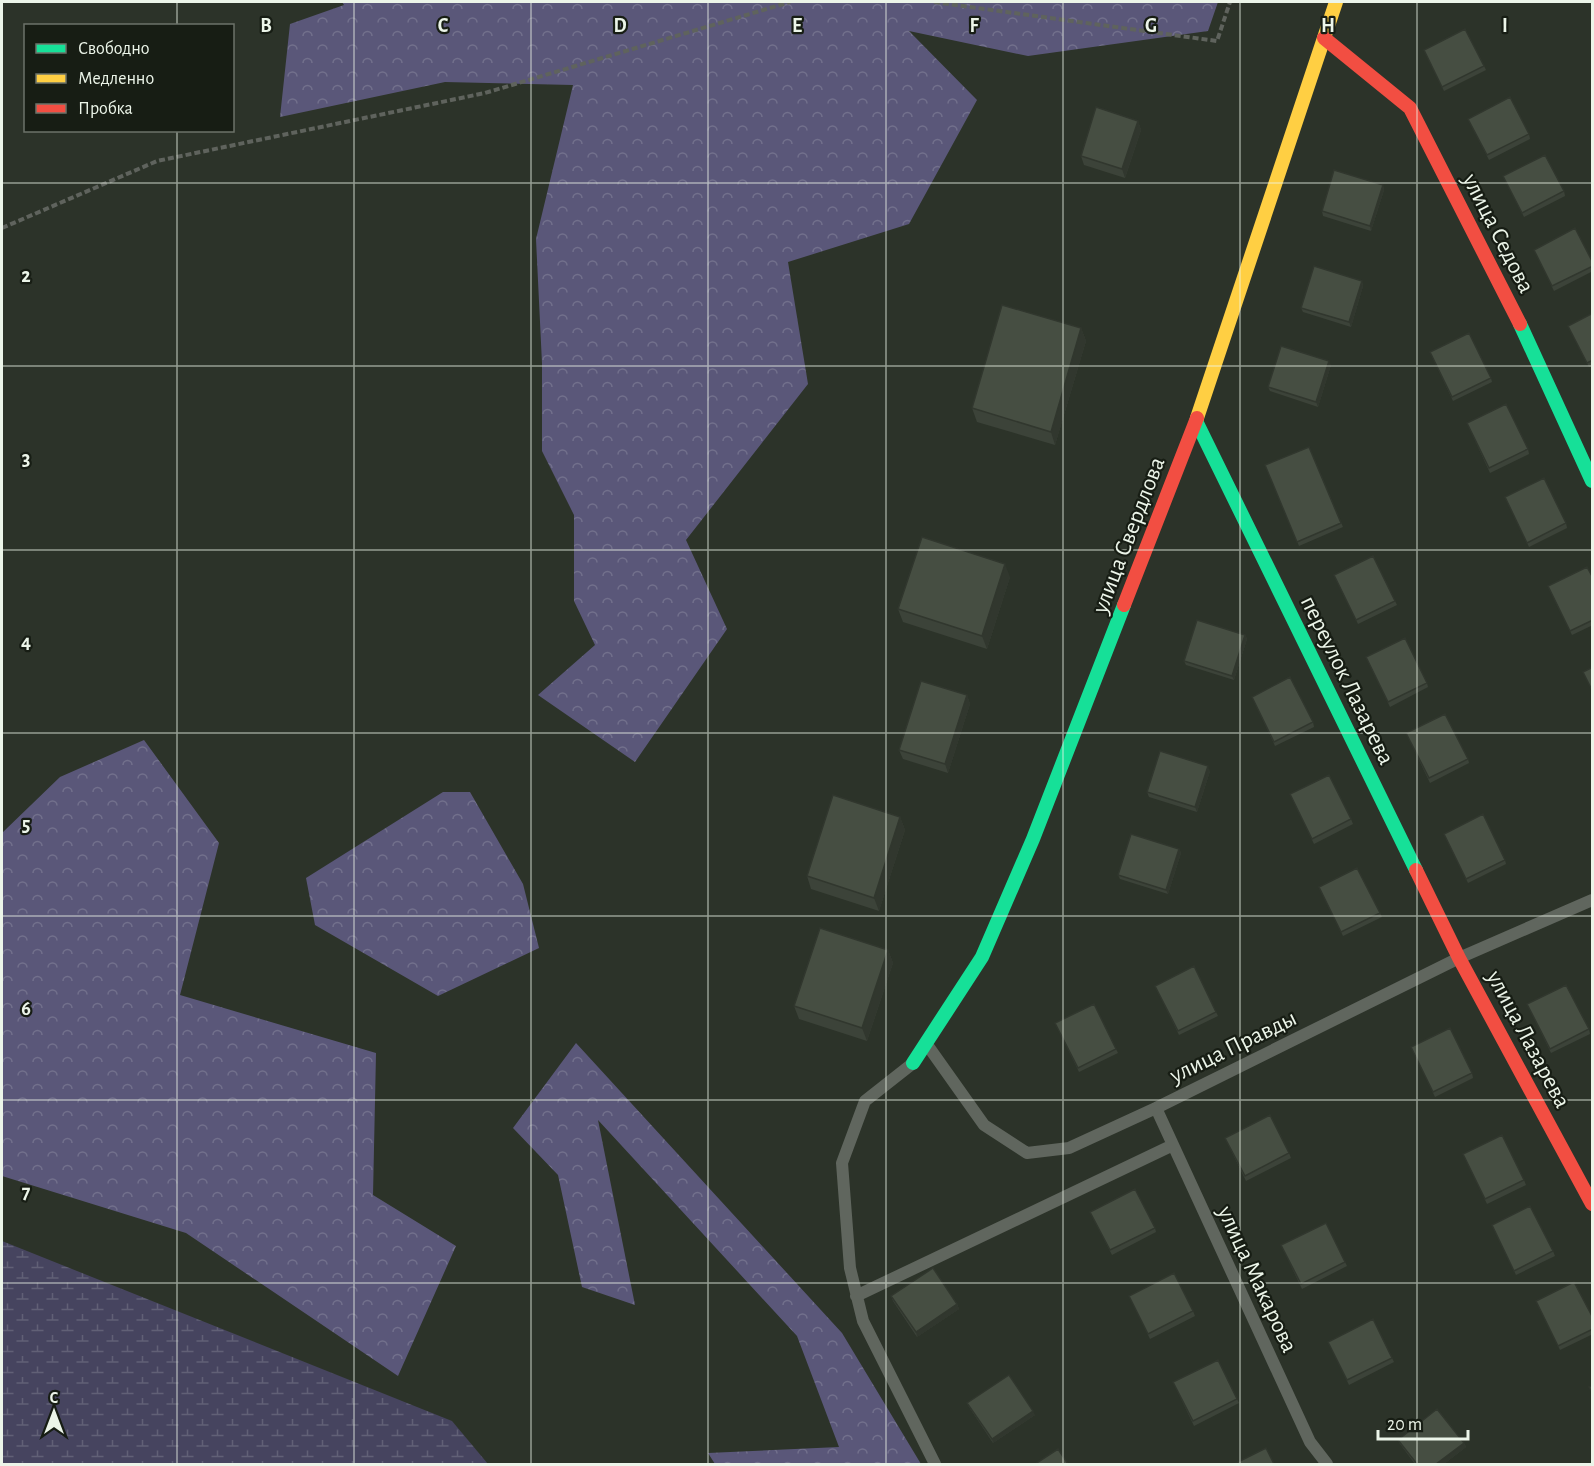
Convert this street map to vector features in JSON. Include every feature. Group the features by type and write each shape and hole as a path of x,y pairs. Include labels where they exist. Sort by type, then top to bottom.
{"street":[{"name":"улица Свердлова","path":"913,1063 982,957 1033,839 1196,421 1336,2"},
{"name":"улица Седова","path":"1324,38 1410,108 1525,333 1593,481"},
{"name":"переулок Лазарева","path":"1196,421 1459,958"},
{"name":"улица Лазарева","path":"1459,958 1593,1204"}],"lane":[{"name":"улица Правды","path":"926,1042 984,1125 1028,1153 1069,1148 1156,1108 1459,958 1593,900"},
{"path":"913,1063 866,1101 842,1163 850,1268 863,1321 935,1464"},
{"name":"улица Макарова","path":"1156,1108 1310,1442 1327,1464"},
{"path":"856,1296 1173,1145"}],"path":[{"path":"2,228 157,161 485,93 790,2"},
{"path":"934,2 1217,41 1230,2"}],"green space":[{"path":"342,2 1218,2 1208,31 1028,56 909,31 977,100 909,224 788,262 808,384 686,540 727,629 635,762 538,695 595,645 574,601 574,515 542,451 542,363 536,239 573,85 445,82 280,117 290,24 344,5"},
{"path":"144,740 219,843 180,995 376,1053 373,1195 456,1246 398,1376 186,1233 2,1176 2,833 60,777"},
{"path":"443,792 470,792 523,884 539,948 438,996 315,925 306,878"},
{"path":"576,1043 842,1333 921,1464 715,1464 708,1453 839,1447 797,1336 598,1120 635,1305 582,1287 558,1175 513,1128"},
{"path":"2,1241 452,1421 488,1464 2,1464"}],"building":[{"path":"1465,29 1484,66 1442,87 1424,50"},
{"path":"1510,97 1529,134 1487,155 1468,119"},
{"path":"1096,107 1138,121 1122,169 1081,156"},
{"path":"1545,155 1564,191 1522,213 1503,176"},
{"path":"1334,170 1383,185 1370,226 1322,211"},
{"path":"1575,228 1593,266 1552,286 1534,250"},
{"path":"1314,266 1362,281 1349,322 1301,308"},
{"path":"1002,305 1081,328 1051,432 972,408"},
{"path":"1593,313 1593,360 1587,363 1568,326"},
{"path":"1469,333 1491,378 1452,397 1430,352"},
{"path":"1281,346 1329,361 1316,402 1268,387"},
{"path":"1506,404 1528,449 1489,468 1467,423"},
{"path":"1309,447 1341,523 1297,542 1265,465"},
{"path":"1544,478 1566,523 1527,543 1505,497"},
{"path":"922,537 1005,564 982,636 898,609"},
{"path":"1373,556 1395,601 1356,620 1334,575"},
{"path":"1587,567 1593,578 1593,620 1570,631 1548,586"},
{"path":"1197,620 1245,635 1232,676 1184,661"},
{"path":"1405,638 1427,683 1388,702 1366,657"},
{"path":"1593,667 1593,692 1583,672"},
{"path":"1290,677 1313,722 1274,742 1252,697"},
{"path":"921,681 967,695 945,764 899,750"},
{"path":"1445,714 1468,759 1429,778 1406,733"},
{"path":"1160,751 1208,766 1195,807 1147,792"},
{"path":"1329,775 1351,819 1312,839 1290,794"},
{"path":"833,795 900,817 874,898 807,876"},
{"path":"1483,814 1505,860 1466,879 1444,834"},
{"path":"1131,834 1179,849 1166,890 1118,875"},
{"path":"1357,868 1380,913 1341,932 1319,887"},
{"path":"820,928 888,950 862,1028 794,1006"},
{"path":"1194,966 1216,1012 1178,1031 1155,986"},
{"path":"1566,985 1589,1029 1550,1049 1527,1004"},
{"path":"1094,1004 1116,1049 1078,1068 1055,1023"},
{"path":"1450,1028 1472,1073 1433,1092 1411,1047"},
{"path":"1270,1115 1289,1153 1245,1176 1225,1138"},
{"path":"1502,1135 1524,1180 1485,1199 1463,1154"},
{"path":"1135,1189 1155,1228 1110,1250 1090,1212"},
{"path":"1530,1206 1553,1251 1514,1271 1492,1225"},
{"path":"1326,1223 1345,1262 1301,1284 1281,1245"},
{"path":"933,1268 957,1304 916,1332 891,1296"},
{"path":"1174,1273 1193,1311 1148,1334 1129,1296"},
{"path":"1574,1282 1593,1318 1593,1329 1558,1346 1536,1301"},
{"path":"1373,1319 1392,1358 1347,1380 1328,1342"},
{"path":"1218,1360 1237,1399 1193,1421 1173,1382"},
{"path":"1009,1375 1033,1411 992,1439 967,1403"},
{"path":"1437,1409 1464,1443 1436,1464 1417,1464 1398,1440"},
{"path":"1266,1448 1274,1464 1234,1464"},
{"path":"1058,1449 1068,1464 1035,1464"}],"traffic: fast":[{"path":"1520,324 1592,481"},
{"path":"1196,421 1416,870"},
{"path":"913,1063 982,957 1033,839 1124,605"}],"traffic: slow":[{"path":"1197,418 1336,2"}],"traffic: jam":[{"path":"1324,38 1410,108 1520,324"},
{"path":"1124,605 1197,418"},
{"path":"1416,870 1459,958 1592,1204"}]}
